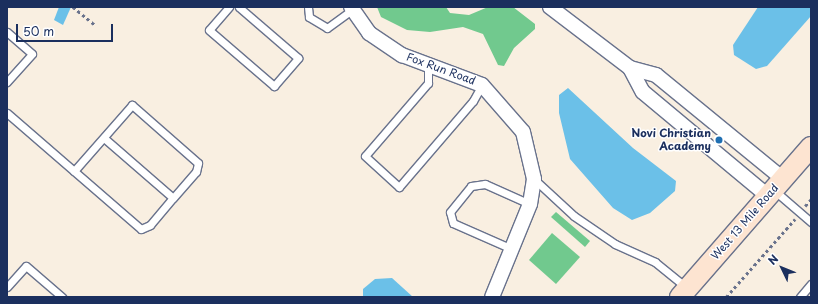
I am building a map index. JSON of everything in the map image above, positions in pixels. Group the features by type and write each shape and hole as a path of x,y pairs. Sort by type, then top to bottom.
{"street":[{"path":"550,7 630,68 656,76 719,128 775,188"},
{"name":"Fox Run Road","path":"352,8 369,33 402,55 482,85 523,132 534,179 530,204 492,297"},
{"path":"630,68 643,92 705,144 775,188"},
{"path":"705,144 719,128"},
{"name":"West 13 Mile Road","path":"684,293 811,147"}],"lane":[{"path":"229,7 209,30 274,86 298,58 240,7"},
{"path":"308,7 309,17 327,28 352,8"},
{"path":"7,32 32,54 7,82"},
{"path":"428,64 428,82 365,156 399,187 473,102 482,85"},
{"path":"7,113 74,171 141,229 150,225 196,172 198,163 190,154 132,106 74,171"},
{"path":"104,138 173,198"},
{"path":"534,179 574,216 615,244 655,262 684,293"},
{"path":"512,249 453,223 450,212 471,186 485,184 530,204"},
{"path":"775,188 811,222"},
{"path":"7,287 26,266 62,297"},
{"path":"800,297 811,284"}],"path":[{"path":"73,7 95,25"},
{"path":"726,297 811,199"}],"green space":[{"path":"377,7 446,7 450,13 469,15 488,7 513,7 535,24 535,29 514,48 504,66 498,65 483,34 463,27 430,32 407,30 381,17"},
{"path":"556,212 590,241 585,247 551,217"},
{"path":"552,233 580,257 556,284 529,260"}],"water":[{"path":"59,7 71,7 63,25 54,20"},
{"path":"758,7 811,7 811,16 767,66 756,69 734,55 733,45"},
{"path":"568,88 633,148 676,181 675,191 650,213 632,220 613,208 570,159 559,113 559,95"},
{"path":"392,278 413,297 363,297 363,289 375,279"}],"place":[{"name":"Novi Christian Academy","path":"719,140"}]}
